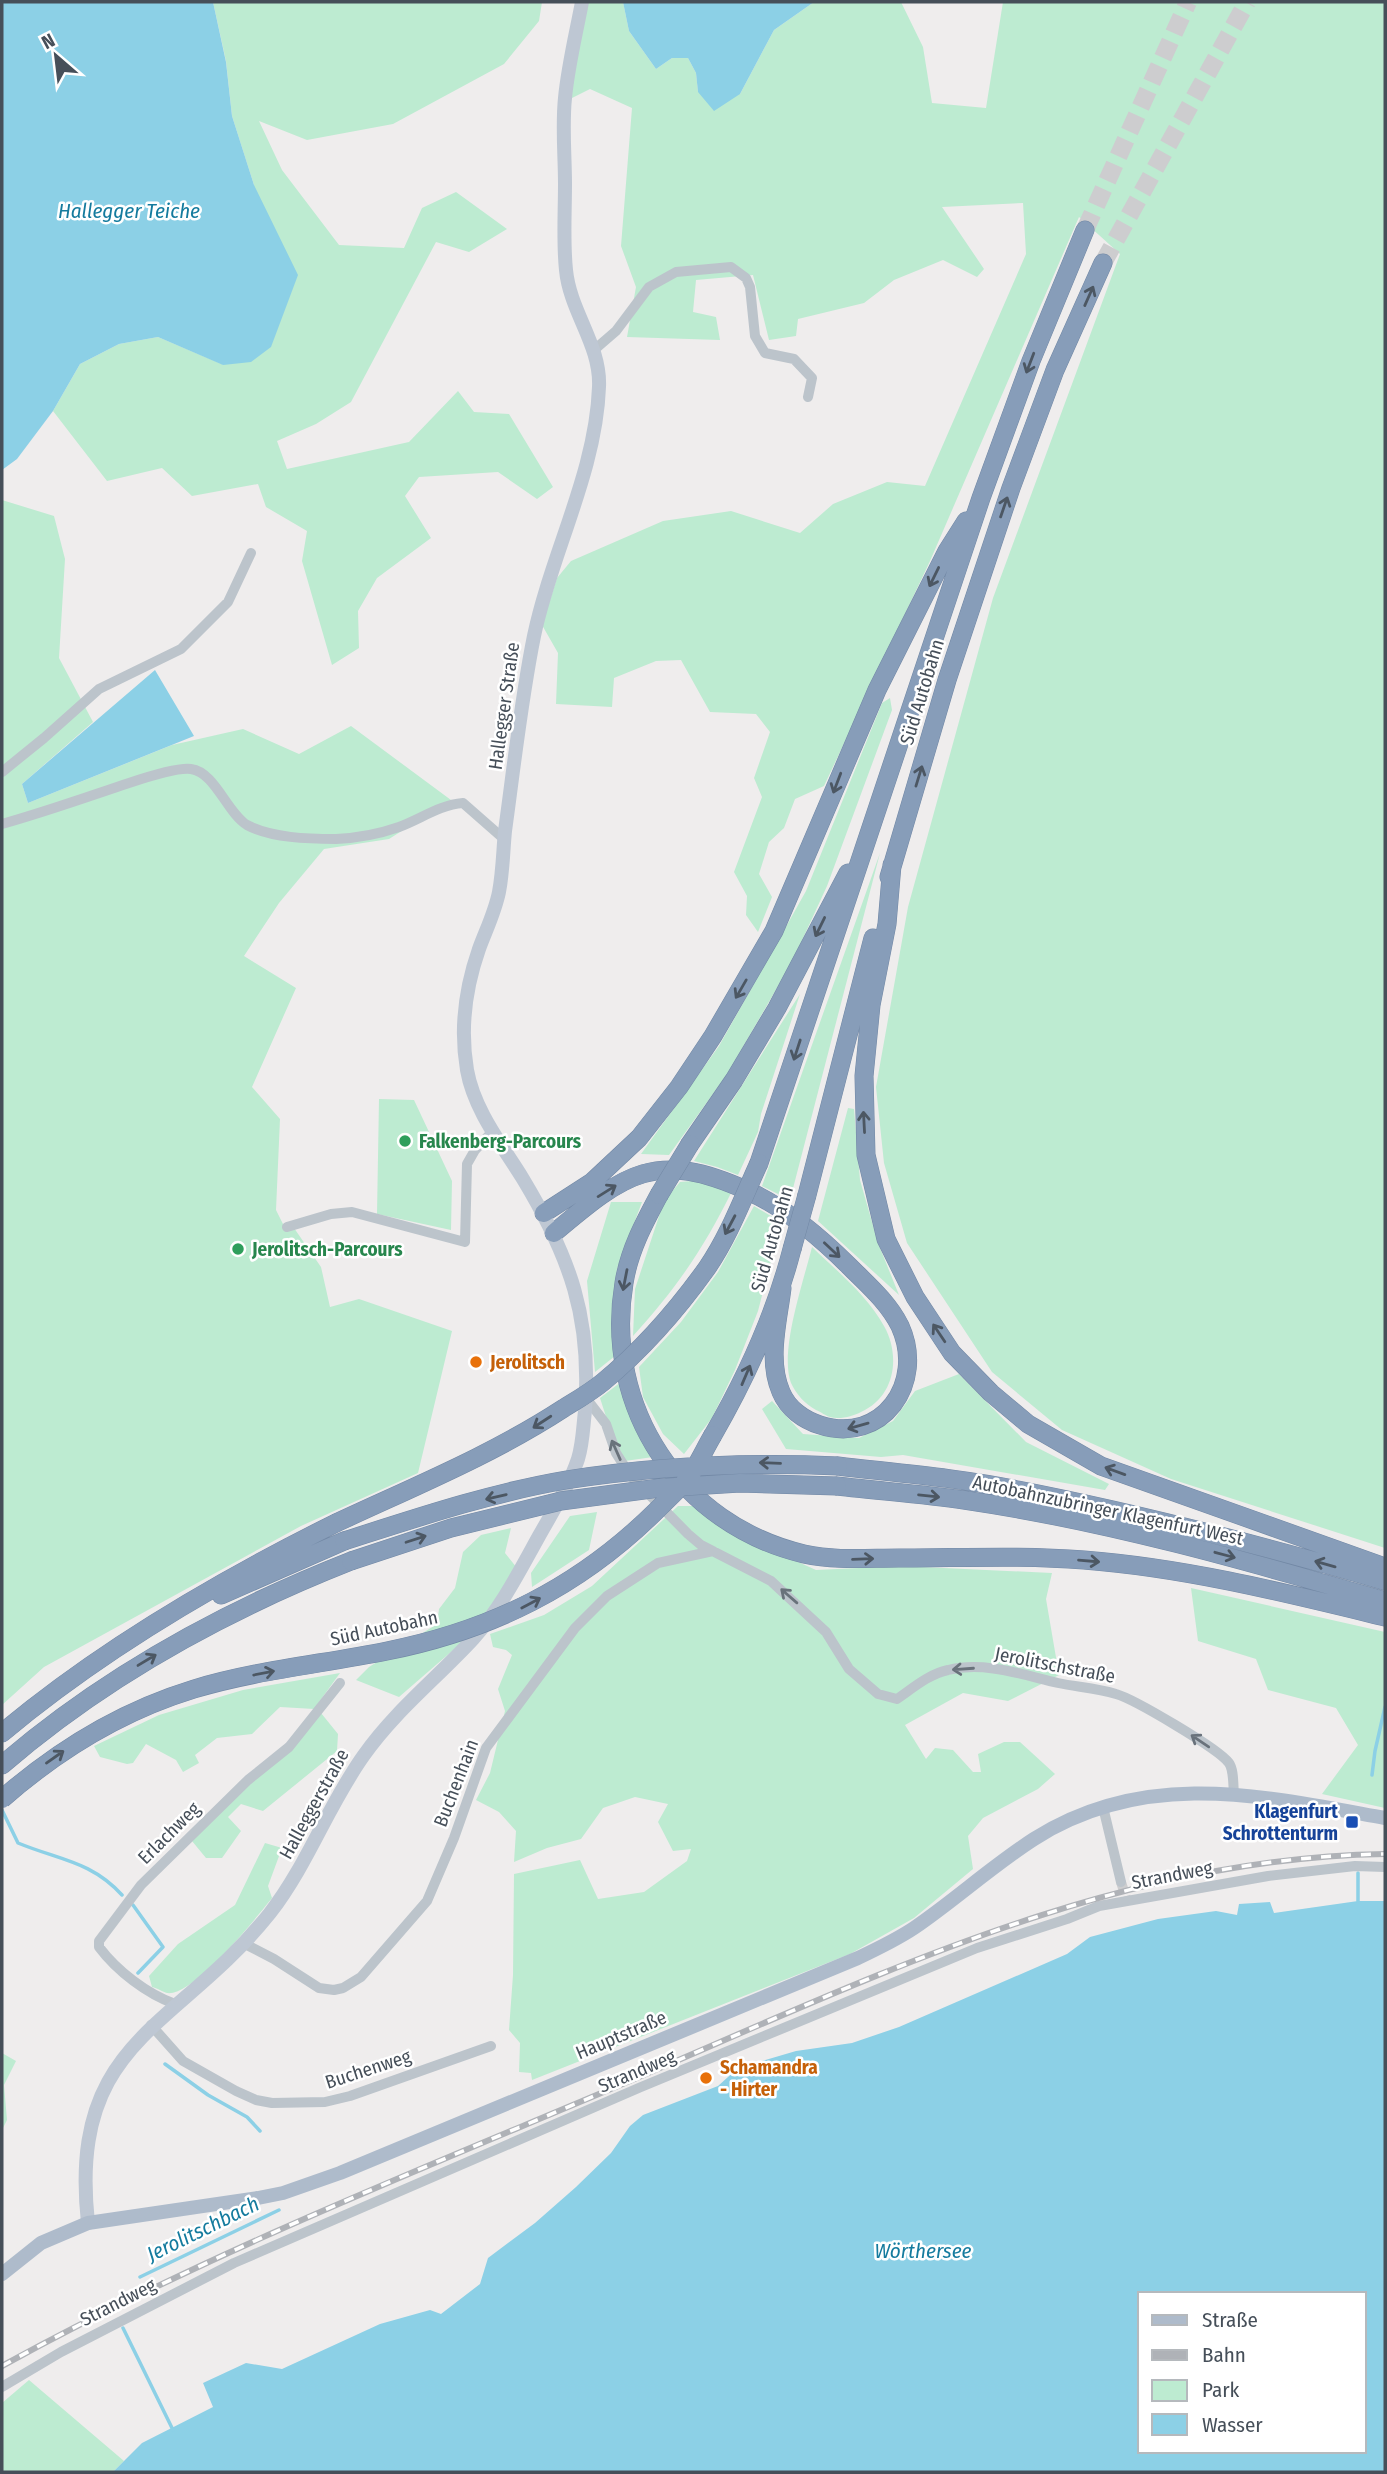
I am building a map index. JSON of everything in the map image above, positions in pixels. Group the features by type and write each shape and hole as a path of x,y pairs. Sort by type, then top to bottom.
{"highway":[{"name":"Süd Autobahn","path":"2,1733 124,1644 191,1603 288,1547 530,1430 601,1384 636,1354 667,1320 708,1266 759,1163 981,498 1031,361 1085,230"},
{"name":"Süd Autobahn","path":"2,1799 56,1756 89,1735 159,1701 236,1678 428,1642 496,1620 529,1605 597,1562 634,1532 687,1480 741,1386 782,1288 892,865 947,680 1010,488 1055,370 1103,263"},
{"path":"544,1213 593,1182 639,1138 679,1087 713,1036 774,932 877,690 947,551 981,498"},
{"path":"864,846 833,898 770,1020 659,1195 632,1252 624,1282 620,1335 632,1400 652,1443 678,1480 708,1508 751,1535 805,1554 842,1559 1084,1560 1188,1573 1385,1617"},
{"path":"892,865 887,924 871,1005 864,1076 866,1155 886,1239 915,1297 952,1353 991,1393 1028,1424 1101,1466 1385,1567"},
{"path":"554,1233 595,1198 617,1184 658,1170 675,1168 712,1176 766,1200 834,1251 878,1294 901,1329 908,1367 905,1382 891,1407 874,1421 856,1429 835,1430 807,1421 781,1393 775,1372 774,1353 782,1288"},
{"name":"Autobahnzubringer Klagenfurt West","path":"191,1603 229,1593 344,1541 447,1508 565,1480 680,1467 760,1463 838,1466 1015,1489 1125,1512 1385,1581"},
{"name":"Autobahnzubringer Klagenfurt West","path":"2,1765 90,1697 165,1649 265,1596 351,1560 451,1528 561,1501 659,1488 740,1483 837,1486 964,1500 1182,1544 1385,1601"}],"main road":[{"name":"Hallegger Straße","path":"582,2 564,102 566,268 572,298 594,350 600,387 589,452 535,634 504,839 502,874 494,914 479,949 469,985 463,1019 463,1040 469,1080 493,1131 544,1213 569,1268 582,1316 587,1362 586,1398"},
{"name":"Halleggerstraße","path":"88,2223 86,2153 94,2113 117,2065 151,2025 243,1943 285,1893 303,1865 346,1782 374,1741 403,1707 473,1639 502,1604 552,1514 576,1464 582,1444 586,1398"},
{"name":"Hauptstraße","path":"2,2274 41,2243 88,2223 189,2210 283,2193 425,2139 858,1958 913,1929 1047,1831 1102,1807 1130,1799 1170,1793 1234,1794 1385,1818"}],"street":[{"path":"594,350 616,331 649,287 676,272 731,267 746,278 750,287 755,336 765,353 793,359 812,378 807,397"},
{"path":"2,772 99,689 181,649 228,602 251,553"},
{"path":"2,824 155,775 192,769 204,775 215,786 235,815 246,824 285,836 335,839 373,835 400,827 450,804 463,803 504,839"},
{"path":"287,1227 331,1214 352,1212 465,1242 467,1164 475,1150 493,1131"},
{"name":"Jerolitschstraße","path":"586,1398 606,1424 617,1453 631,1475 688,1534 713,1551 771,1581 826,1632 849,1669 878,1694 897,1699 923,1681 948,1670 978,1668 1014,1671 1057,1683 1118,1694 1177,1726 1222,1755 1231,1765 1234,1794"},
{"name":"Buchenhain","path":"243,1943 319,1988 343,1988 361,1977 427,1901 454,1838 486,1748 575,1628 607,1597 657,1563 713,1551"},
{"name":"Erlachweg","path":"175,2004 160,1999 128,1976 103,1952 99,1941 141,1885 247,1780 289,1747 340,1683"},
{"path":"1102,1807 1121,1882"},
{"name":"Strandweg","path":"2,2387 73,2346 234,2263 641,2087 977,1948 1099,1906 1236,1881 1355,1866 1385,1867"},
{"name":"Buchenweg","path":"151,2025 183,2062 236,2091 256,2100 272,2103 325,2102 350,2096 491,2046"}],"green space":[{"path":"213,2 542,2 539,21 504,64 393,124 307,140 259,121 282,170 339,245 404,248 422,208 456,192 507,229 469,252 436,242 351,402 316,424 277,441 287,469 409,442 458,391 474,412 509,414 553,487 537,499 498,472 419,477 405,496 431,538 377,578 358,611 359,648 332,665 302,561 307,531 266,507 258,484 192,496 162,468 107,481 53,411 80,364 119,344 158,337 224,365 254,185 232,116 226,61"},
{"path":"582,2 623,2 629,31 656,69 672,58 688,58 696,73 698,92 740,94 774,30 814,2 901,2 923,47 932,103 986,108 1003,2 1385,2 1385,1548 1171,1479 1062,1430 992,1372 907,1243 884,1163 876,1087 908,907 993,598 1120,254 1079,217 930,561 824,786 795,799 784,828 769,842 759,874 772,897 758,932 746,915 747,896 734,872 762,797 754,778 770,732 756,714 710,712 681,660 656,661 614,678 612,707 556,704 558,653 542,625 557,578 571,561 663,521 731,511 800,533 833,504 887,482 925,486 1026,254 1023,203 942,207 984,269 977,277 943,260 894,280 864,303 798,319 796,336 769,340 753,275 696,280 693,312 716,317 720,340 627,337 636,287 621,246 632,108 590,89 564,102"},
{"path":"2,500 54,516 65,559 59,658 93,722 22,784 28,803 172,745 243,729 299,754 351,726 451,800 389,839 324,849 279,903 244,956 296,988 252,1087 280,1119 276,1210 283,1224 294,1228 321,1267 330,1307 359,1299 452,1331 418,1473 301,1526 44,1667 2,1705"},
{"path":"890,698 892,710 827,886 793,960 728,1073 669,1155 641,1154 719,1046 806,891 882,703"},
{"path":"880,853 790,1200 762,1186"},
{"path":"800,994 761,1114 758,1132 738,1175 694,1161"},
{"name":"Falkenberg-Parcours","path":"379,1099 414,1100 452,1181 451,1230 377,1214"},
{"path":"848,1108 854,1109 860,1180 878,1243 899,1295 818,1221"},
{"path":"704,1180 732,1191 688,1267 663,1302 633,1336 635,1289 664,1201 680,1182"},
{"path":"611,1202 642,1202 617,1269 614,1306 615,1356 595,1372 587,1281"},
{"path":"754,1206 781,1222 758,1311 735,1370 712,1418 684,1454 663,1434 643,1397 639,1367 681,1322 718,1272"},
{"path":"812,1247 869,1304 884,1326 892,1350 892,1375 888,1386 872,1405 846,1417 830,1417 808,1405 793,1387 788,1369 790,1335"},
{"path":"959,1374 1026,1442 1109,1484 1105,1490 903,1455 881,1457 786,1449 762,1409 772,1401 803,1434 859,1438 893,1421 915,1391"},
{"path":"621,1382 653,1457 625,1461 610,1429 600,1398"},
{"path":"678,1506 696,1506 720,1527 816,1570 901,1566 1052,1573 1046,1599 1059,1675 1008,1701 963,1693 905,1725 926,1759 935,1748 953,1750 973,1772 981,1772 978,1754 1004,1742 1020,1742 1055,1774 1038,1789 983,1818 968,1836 973,1869 914,1918 850,1954 532,2080 531,2073 519,2072 520,2043 509,2030 513,1975 514,1874 580,1860 598,1899 644,1892 687,1861 691,1849 673,1851 658,1822 668,1804 635,1797 603,1808 581,1839 547,1848 514,1862 516,1831 499,1812 476,1800 490,1773 505,1711 498,1689 512,1655 506,1650 493,1647 490,1634 544,1615 592,1586"},
{"path":"597,1512 589,1550 532,1587 531,1573 570,1516"},
{"path":"511,1528 505,1553 517,1568 459,1645 399,1697 356,1680 369,1667 437,1624 439,1609 455,1588 463,1552 481,1535"},
{"path":"1191,1588 1385,1632 1385,1808 1322,1794 1358,1745 1336,1708 1268,1690 1256,1659 1198,1641"},
{"path":"340,1673 314,1709 280,1707 252,1734 217,1738 195,1755 199,1763 183,1772 176,1760 146,1744 133,1763 127,1764 100,1757 94,1746 159,1715 243,1690"},
{"path":"321,1713 338,1734 337,1751 263,1811 241,1804 228,1817 241,1831 222,1858 206,1858 192,1841"},
{"path":"265,1843 282,1848 268,1886 272,1898 223,1954 192,1983 178,1991 167,1993 152,1987 149,1976 178,1944 235,1905"},
{"path":"2,2053 16,2061 4,2085 7,2120 2,2130"},
{"path":"29,2380 124,2461 113,2472 2,2472 2,2403"}],"water":[{"name":"Hallegger Teiche","path":"2,2 213,2 226,62 232,116 254,185 298,275 271,347 251,362 223,365 158,337 119,344 80,364 53,411 17,459 2,470"},
{"path":"623,2 814,2 774,30 740,94 714,111 698,92 696,73 688,58 672,58 656,69 629,31"},
{"path":"155,670 194,736 28,803 22,784"},
{"name":"Wörthersee","path":"1358,1901 1385,1901 1385,2472 113,2472 142,2443 213,2407 203,2383 246,2363 282,2369 380,2324 430,2310 441,2314 480,2284 488,2258 535,2223 576,2187 611,2153 630,2126 643,2115 718,2086 738,2068 796,2051 852,2043 899,2027 1067,1954 1090,1937 1158,1919 1216,1911 1237,1915 1239,1904 1270,1902 1274,1913"}],"waterway":[{"path":"1372,1775 1385,1707"},
{"name":"Jerolitschbach","path":"2,1810 18,1843 86,1868 122,1895"},
{"path":"1358,1873 1358,1901"},
{"name":"Jerolitschbach","path":"133,1905 163,1947 138,1973"},
{"name":"Jerolitschbach","path":"165,2064 208,2095 247,2117 260,2131"},
{"name":"Jerolitschbach","path":"140,2277 279,2210"},
{"name":"Jerolitschbach","path":"123,2328 173,2430"}],"tunnel":[{"path":"1085,230 1188,2"},
{"path":"1103,263 1247,2"},
{"path":"1121,1882 1127,1901"}],"railway":[{"path":"2,2366 150,2290 300,2221 889,1970 985,1934 1082,1903 1181,1878 1281,1861 1385,1854"}],"place":[{"name":"Falkenberg-Parcours","path":"405,1141"},
{"name":"Jerolitsch-Parcours","path":"238,1249"},
{"name":"Jerolitsch","path":"476,1362"},
{"name":"Klagenfurt Schrottenturm","path":"1352,1822"},
{"name":"Schamandra - Hirter","path":"706,2078"}]}
